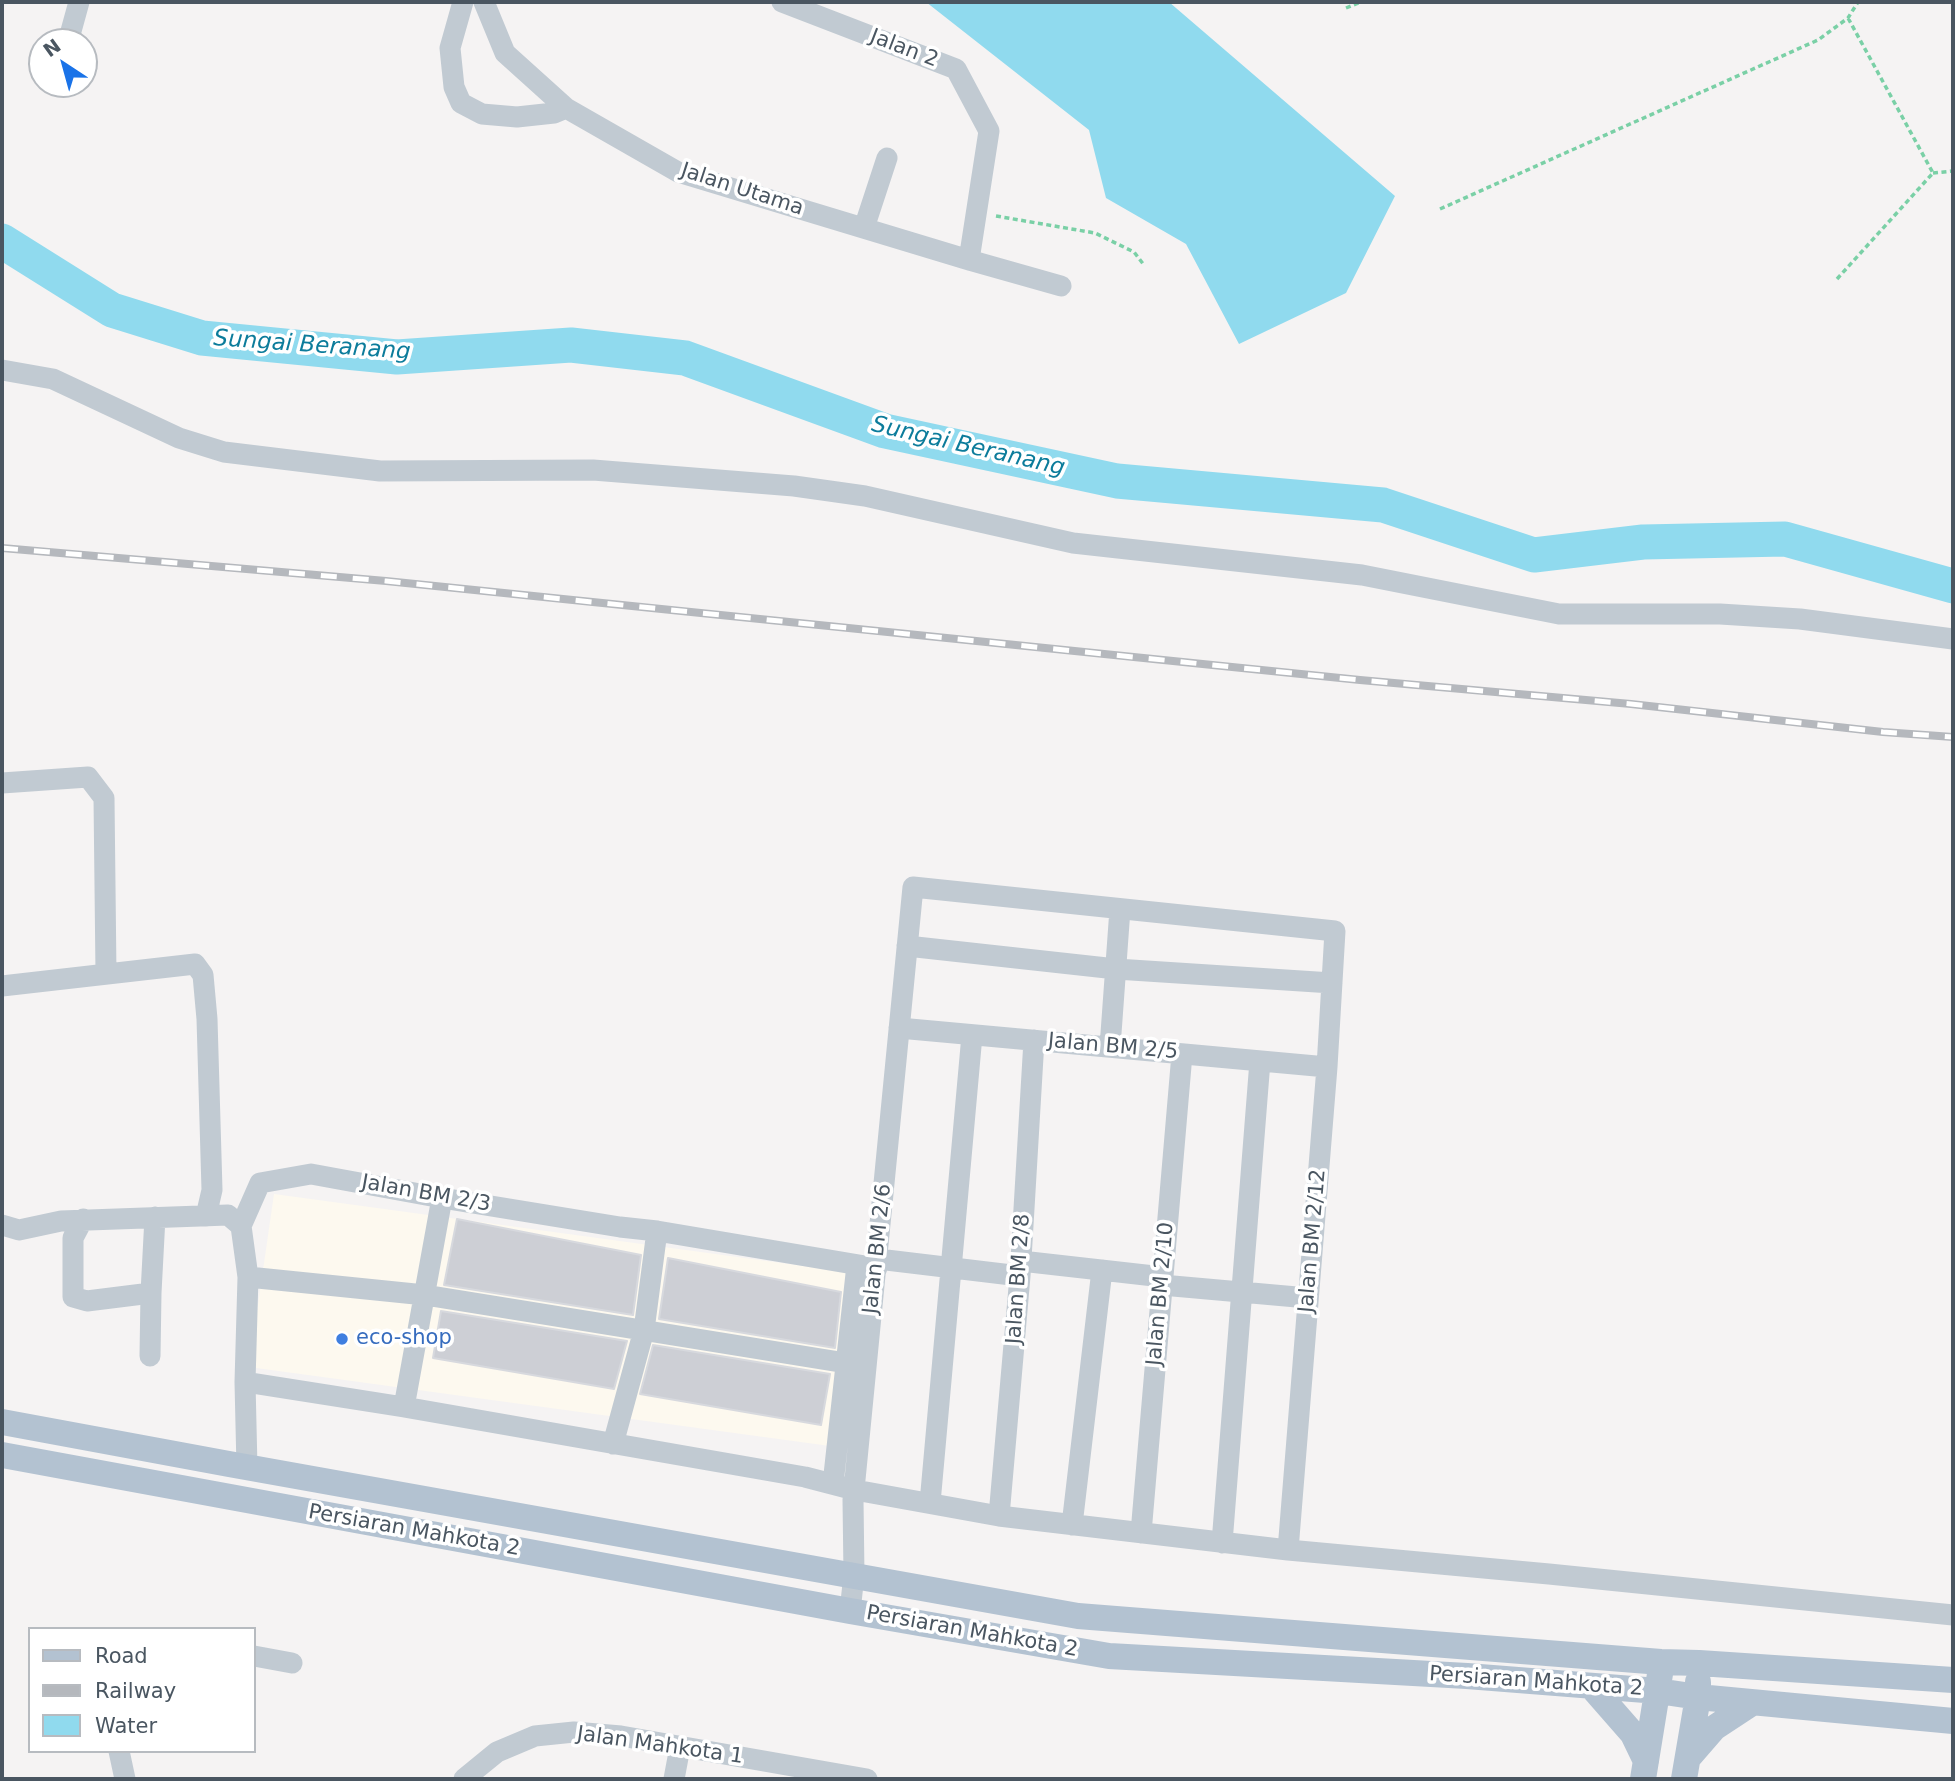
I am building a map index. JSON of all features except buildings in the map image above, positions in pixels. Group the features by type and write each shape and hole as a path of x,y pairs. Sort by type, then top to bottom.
{"main road":[{"name":"Persiaran Mahkota 2","path":"2,1422 1078,1616 1661,1662 1953,1680"},
{"name":"Persiaran Mahkota 2","path":"4,1456 1110,1656 1658,1690 1752,1703 1953,1721"},
{"path":"1645,1770 1661,1662"},
{"path":"1686,1769 1698,1697 1699,1663"},
{"path":"1591,1686 1633,1734 1645,1770"},
{"path":"1686,1769 1714,1728 1752,1703"}],"street":[{"path":"72,28 79,2"},
{"path":"463,2 450,48 454,87 461,103 482,114 517,117 554,113 566,108"},
{"name":"Jalan Utama","path":"484,2 505,53 566,108 678,172 1061,286"},
{"name":"Jalan 2","path":"782,2 956,69 989,131 969,260"},
{"path":"864,228 887,158"},
{"path":"2,370 54,379 179,438 224,452 380,471 593,470 794,486 864,496 1073,543 1362,575 1559,614 1720,614 1800,619 1953,639"},
{"path":"2,783 88,777 104,798 106,974"},
{"name":"Jalan BM 2/6","path":"850,1611 870,1264 913,887 1120,909"},
{"path":"1110,1047 1120,909"},
{"name":"Jalan BM 2/12","path":"1120,909 1335,931 1327,1067 1287,1550"},
{"path":"907,946 1116,969 1332,983"},
{"path":"2,986 195,964 203,975 207,1019 212,1191 206,1216"},
{"name":"Jalan BM 2/5","path":"899,1028 1327,1067"},
{"path":"930,1503 972,1035"},
{"name":"Jalan BM 2/8","path":"999,1516 1020,1268 1034,1040"},
{"name":"Jalan BM 2/10","path":"1141,1534 1182,1054"},
{"path":"1222,1543 1260,1061"},
{"name":"Jalan BM 2/3","path":"241,1226 260,1183 311,1174 620,1227 870,1264 1101,1270 1242,1292 1308,1298"},
{"path":"404,1407 442,1198"},
{"path":"2,1225 19,1230 83,1219 228,1215 241,1226 248,1277 247,1468"},
{"path":"150,1356 155,1217"},
{"path":"83,1219 73,1238 73,1297 87,1301 151,1293"},
{"path":"613,1444 644,1330 657,1231"},
{"path":"833,1484 846,1363 870,1264"},
{"path":"1072,1525 1101,1270"},
{"path":"248,1277 425,1295 846,1363"},
{"path":"246,1382 805,1477 855,1490 999,1516 1287,1550 1953,1615"},
{"path":"256,1656 292,1663"},
{"name":"Jalan Mahkota 1","path":"464,1779 497,1752 535,1736 574,1731 621,1736 867,1779"},
{"path":"674,1779 680,1747"},
{"path":"119,1753 125,1779"}],"path":[{"path":"1346,8 1361,2"},
{"path":"1440,209 1818,40 1848,18 1858,2"},
{"path":"1848,18 1933,173"},
{"path":"1837,279 1933,173 1953,171"},
{"path":"976,213 1095,233 1135,252 1144,265"}],"shaded area":[{"path":"274,1194 855,1273 830,1446 249,1367"}],"water":[{"path":"926,2 1169,2 1395,196 1346,293 1239,344 1186,244 1106,198 1089,130"}],"waterway":[{"name":"Sungai Beranang","path":"2,241 112,310 202,338 397,357 571,345 685,358 885,431 1117,481 1383,505 1534,555 1643,542 1785,539 1953,586"}],"railway":[{"path":"2,548 386,581 1953,737"}],"place":[{"name":"eco-shop","path":"342,1339"}]}
